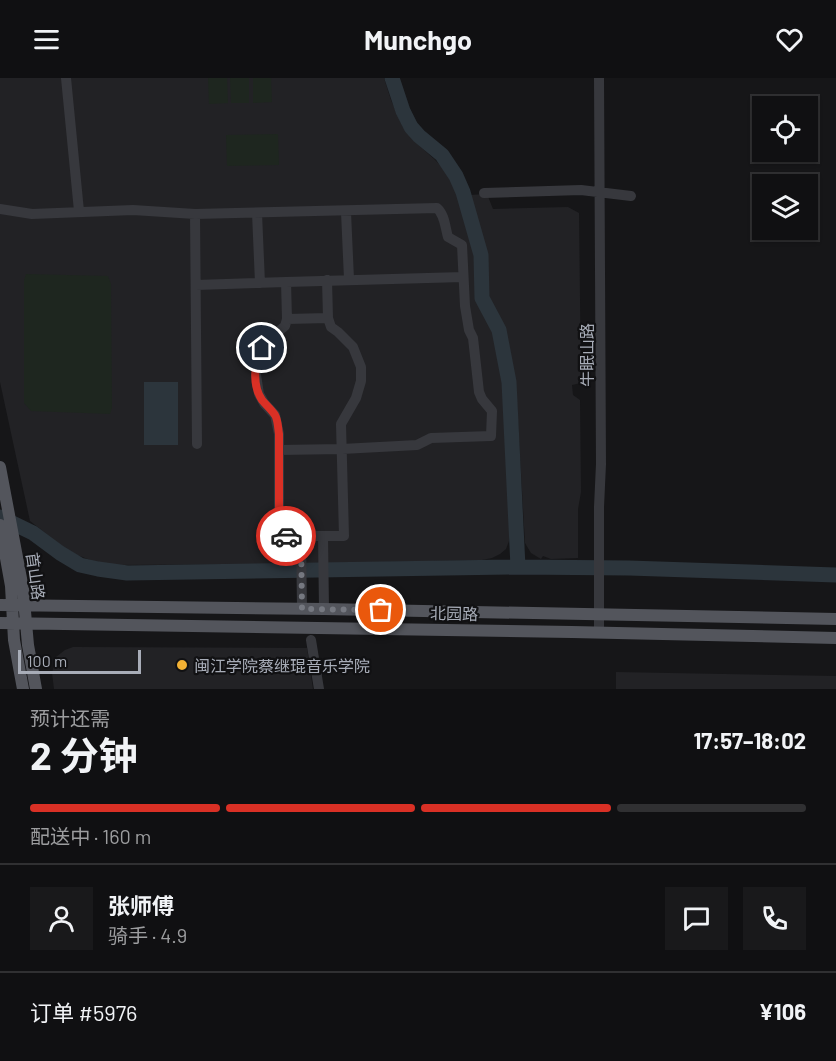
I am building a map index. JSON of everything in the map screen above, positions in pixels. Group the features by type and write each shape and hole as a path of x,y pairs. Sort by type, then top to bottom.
{"main road":[{"name":"首山路","path":"0,467 23,589 12,605"},
{"name":"首山路","path":"0,526 11,586 13,623 23,689"},
{"name":"北园路","path":"12,605 302,603 324,609 836,619"},
{"name":"首山路","path":"12,605 27,623 28,645 36,689"},
{"path":"557,613 557,632"},
{"path":"645,615 645,634"},
{"name":"北园路","path":"0,623 836,638"}],"street":[{"path":"66,78 79,211"},
{"name":"牛眠山路","path":"599,78 601,464 599,633"},
{"path":"484,193 580,190 631,196"},
{"path":"0,209 32,214 133,210 195,214 437,208 443,215 448,237 462,245 465,306 469,330 474,338 479,392 492,411 491,436 430,438 417,445 279,450"},
{"path":"346,212 348,279"},
{"path":"257,213 260,283"},
{"path":"195,214 196,444"},
{"path":"196,285 464,277"},
{"path":"286,282 287,319 285,326 273,336 259,354 256,375 259,394 275,415 279,434 279,536 301,536 323,541 344,536 341,424 358,395 361,381 361,367 353,347 331,327 328,318 327,280"},
{"path":"287,319 328,318"},
{"path":"301,536 302,603"},
{"path":"323,541 324,609"},
{"path":"311,640 319,689"}],"shaded area":[{"path":"0,78 384,78 403,127 412,139 449,174 464,212 474,210 469,195 487,194 493,209 568,207 579,213 581,383 572,385 573,395 580,400 581,492 578,509 578,558 551,559 543,556 541,559 531,553 525,543 516,386 503,324 489,302 486,291 487,259 474,213 465,216 477,261 477,301 494,329 504,378 509,541 506,549 500,554 482,560 112,565 77,555 30,521 0,382"},
{"path":"208,78 227,78 228,103 209,104"},
{"path":"230,78 249,78 249,103 231,103"},
{"path":"253,78 271,78 272,102 253,103"},
{"path":"278,134 279,165 227,166 226,135"},
{"path":"26,274 108,276 111,284 112,408 110,414 31,411 24,403 24,280"},
{"path":"144,382 178,382 178,445 144,445"},
{"name":"闽江学院蔡继琨音乐学院","path":"73,647 307,648 313,689 54,689 52,673 56,657"},
{"path":"616,672 836,676 836,689 616,689"}],"waterway":[{"path":"392,78 411,127 442,155 456,176 463,192 481,255 482,298 499,330 509,382 518,567"},
{"path":"0,517 33,533 80,565 127,573 518,567 836,575"}],"way so far":[{"path":"286,536 301,536 302,609 381,610"}],"place":[{"name":"闽江学院蔡继琨音乐学院","path":"182,665"}],"route":[{"path":"262,348 257,359 256,380 259,394 275,415 278,426 279,536 286,536"}]}
